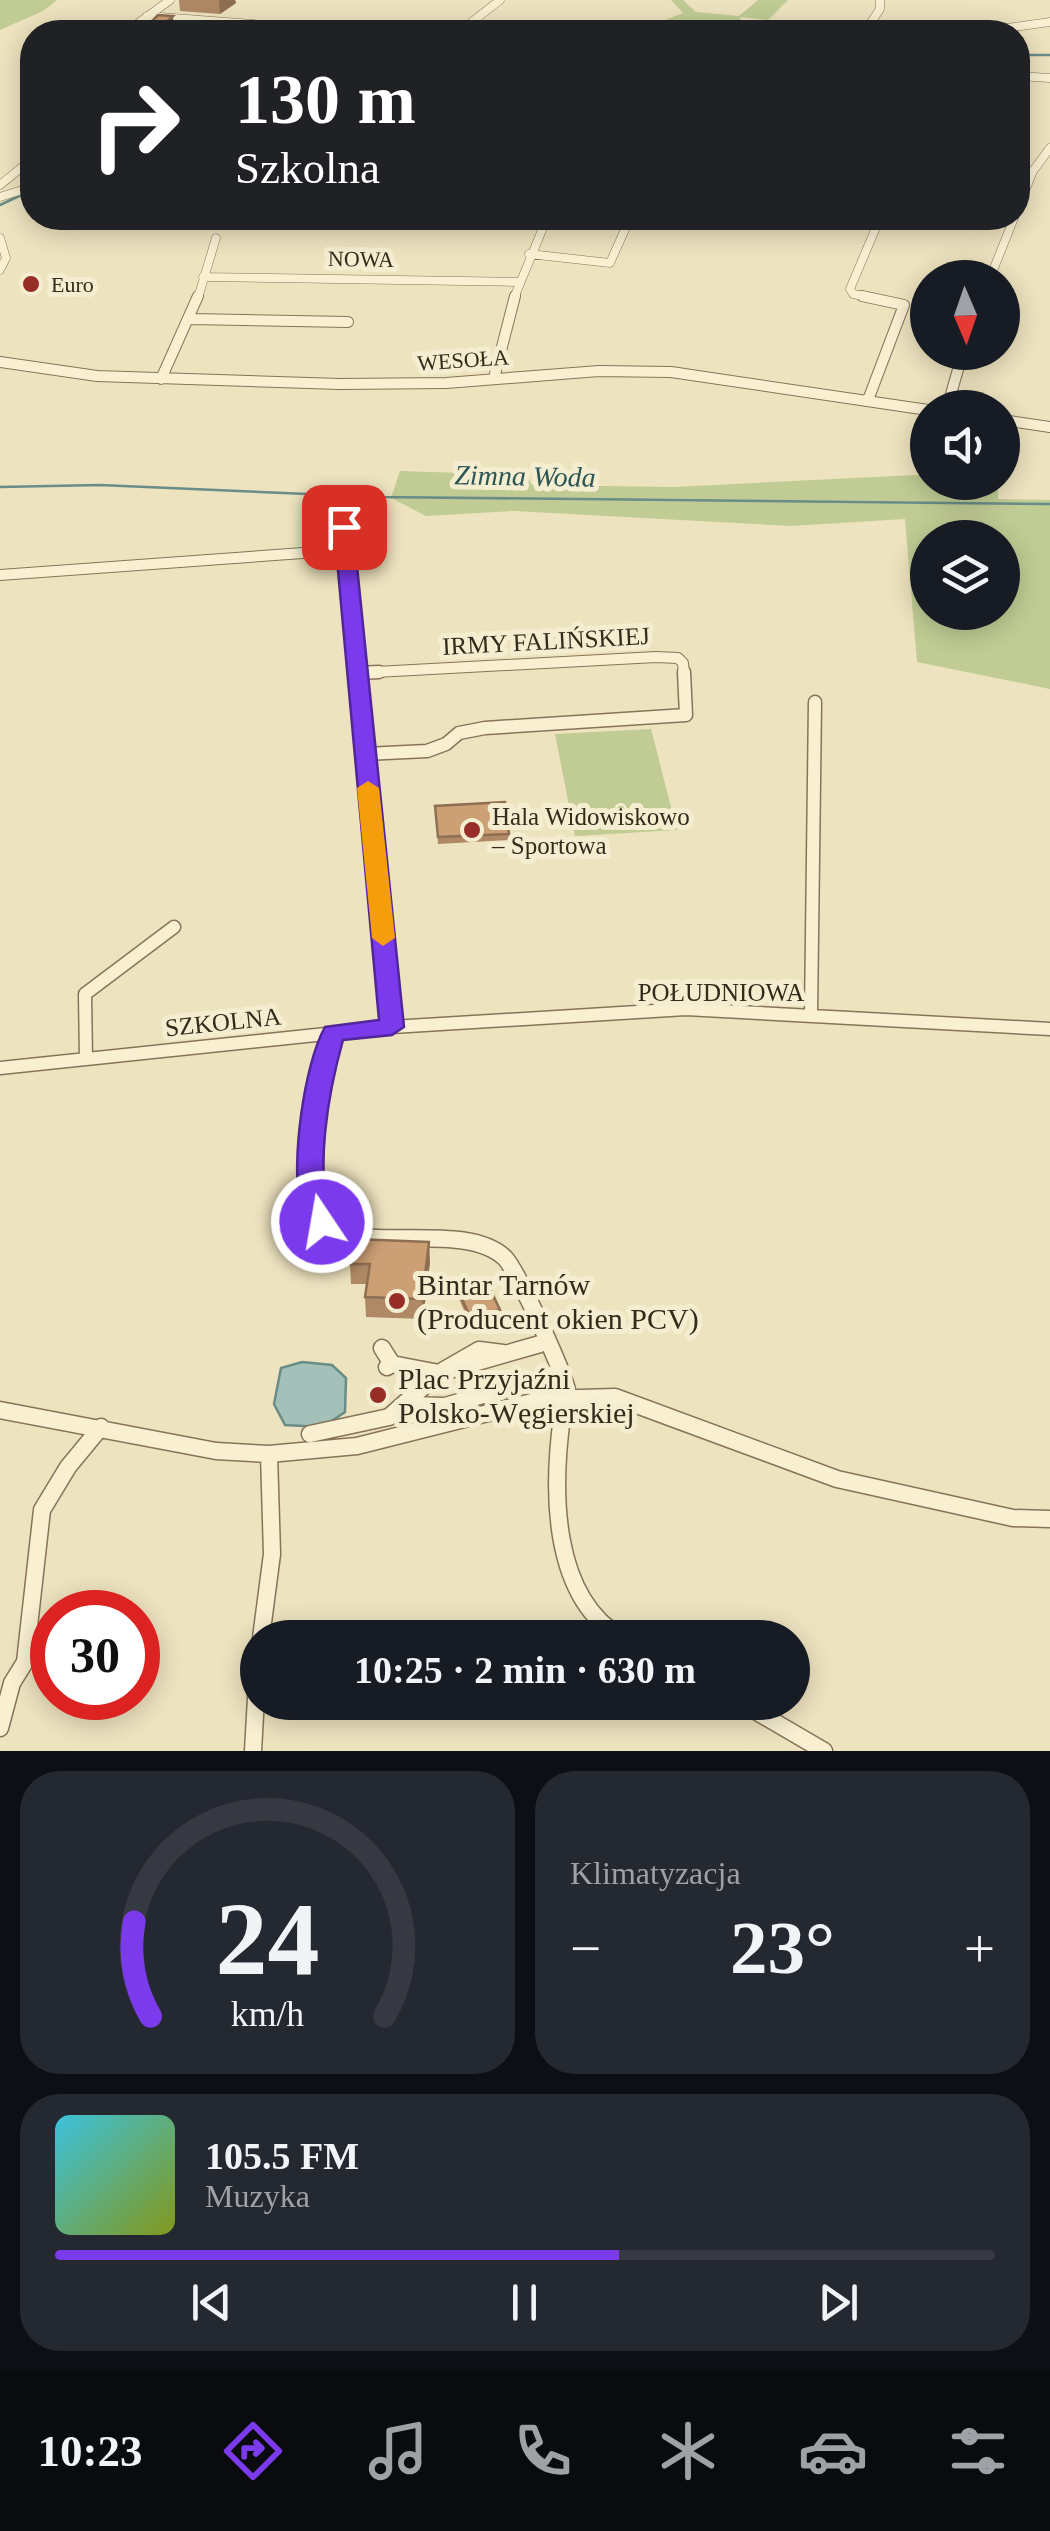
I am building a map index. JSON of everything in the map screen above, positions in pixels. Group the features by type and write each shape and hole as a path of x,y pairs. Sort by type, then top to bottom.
{"street":[{"path":"142,20 170,0"},
{"path":"474,20 500,0"},
{"path":"147,16 199,20"},
{"path":"1030,178 1050,148"},
{"path":"0,185 20,169"},
{"path":"494,378 518,282 541,230"},
{"path":"529,254 610,263 625,230"},
{"path":"868,400 904,305 853,294 850,289 875,230"},
{"path":"997,260 1009,230"},
{"path":"0,238 6,258 0,270"},
{"path":"161,379 191,319 216,238"},
{"name":"NOWA","path":"203,277 518,282"},
{"path":"191,319 348,322"},
{"name":"WESOŁA","path":"0,362 97,376 400,384 599,370 672,372 910,407"},
{"path":"1020,422 1050,426"},
{"path":"344,527 392,1027"},
{"path":"0,574 345,550"},
{"name":"IRMY FALIŃSKIEJ","path":"357,672 678,658 683,662 686,715 485,728 459,733 427,751 365,754"},
{"path":"811,1014 816,702"},
{"path":"86,1059 86,994 174,928"},
{"name":"POŁUDNIOWA","path":"392,1027 686,1009 1050,1029"},
{"name":"SZKOLNA","path":"0,1068 392,1027"},
{"path":"333,1033 322,1070 311,1158 316,1216 344,1233 471,1242 499,1252 510,1266 564,1374 568,1396 562,1414 558,1482 566,1564 583,1605 597,1620"},
{"path":"310,1434 389,1417 439,1373 540,1344"},
{"path":"382,1348 390,1366 430,1368 439,1373"},
{"path":"407,1405 446,1406 555,1374"},
{"path":"0,1410 216,1451 269,1454 357,1446 568,1396 615,1397 837,1479 1012,1518 1050,1519"},
{"path":"0,1728 6,1684 25,1662 42,1510 68,1467 101,1427"},
{"path":"263,1620 272,1554 269,1454"},
{"path":"253,1751 255,1720"},
{"path":"771,1720 824,1751"}],"green space":[{"path":"0,0 57,0 43,11 0,30"},
{"path":"671,0 683,0 696,12 739,16 758,0 788,0 768,20 666,20 683,13"},
{"path":"400,471 526,475 532,485 674,487 910,475 910,500 1050,500 1050,689 917,662 914,630 1020,630 1020,520 910,520 910,579 905,519 791,526 514,511 426,516 391,498"},
{"path":"651,729 677,830 575,836 555,734"}],"water":[{"path":"302,1362 332,1365 346,1378 345,1412 323,1427 285,1425 274,1404 281,1368"}],"building":[{"path":"158,15 173,16 169,20 153,20"},
{"name":"Hala Widowiskowo – Sportowa","path":"505,802 509,834 438,837 435,806"},
{"path":"354,1239 429,1242 422,1299 365,1297 370,1264 350,1264"},
{"path":"485,1278 500,1310 470,1317 456,1285"}],"waterway":[{"path":"1030,55 1050,55"},
{"path":"0,205 20,196"},
{"name":"Zimna Woda","path":"0,487 100,485 378,497 1050,504"}],"slow traffic":[{"path":"368,788 383,938"}],"place":[{"name":"Euro","path":"31,284"},
{"name":"Hala Widowiskowo – Sportowa","path":"472,830"},
{"name":"Bintar Tarnów (Producent okien PCV)","path":"397,1301"},
{"name":"Plac Przyjaźni Polsko-Węgierskiej","path":"378,1395"}],"route":[{"path":"322,1222 314,1209 311,1158 322,1070 333,1033 392,1027 344,527"}]}
